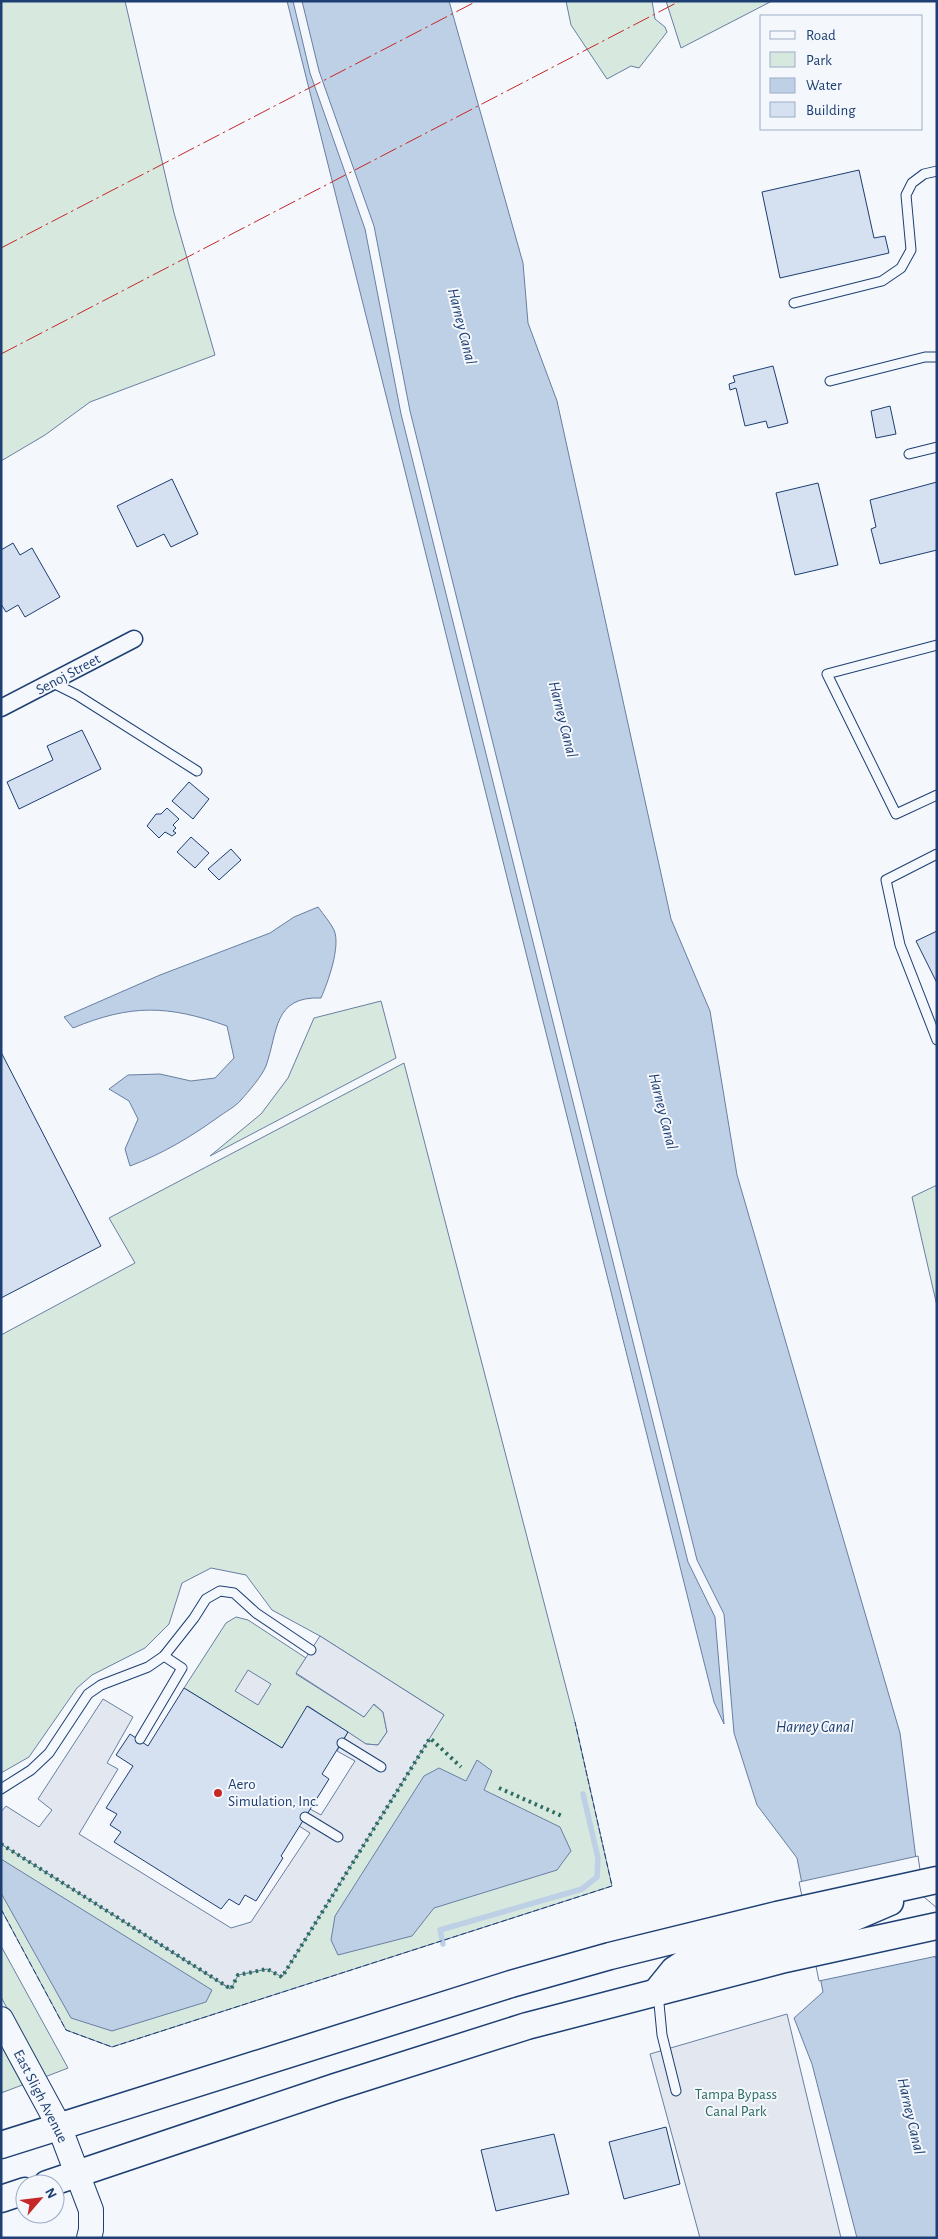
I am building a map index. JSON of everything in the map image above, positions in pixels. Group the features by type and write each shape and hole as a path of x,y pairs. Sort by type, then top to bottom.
{"main road":[{"path":"65,2178 335,2087 527,2026 658,1991 781,1937 937,1881"},
{"path":"1,2145 511,1984 610,1956 781,1937 937,1926"},
{"path":"1,2200 15,2195"}],"street":[{"name":"Senoj Street","path":"1,708 134,639"},
{"name":"East Sligh Avenue","path":"1,2019 59,2126 91,2210 89,2238"}],"lane":[{"path":"794,303 882,281 901,268 911,250 906,195 912,183 924,174 937,171"},
{"path":"830,380 925,357 937,357"},
{"path":"909,454 937,447"},
{"path":"937,645 827,674 896,814 937,795"},
{"path":"51,682 77,695 197,771"},
{"path":"937,854 886,880 900,945 937,1040"},
{"path":"1,1789 31,1770 48,1753 88,1694 101,1685 148,1667 164,1656 194,1618 206,1599 220,1591 234,1593 256,1614 311,1650"},
{"path":"140,1739 182,1668 164,1656"},
{"path":"342,1743 381,1767"},
{"path":"305,1817 338,1837"},
{"path":"658,1991 662,2035 676,2091"}],"green space":[{"path":"1,1 125,1 174,213 215,355 90,402 45,435 1,461"},
{"path":"566,1 652,1 655,19 665,27 667,32 639,68 631,66 607,79 571,25"},
{"path":"666,1 772,1 681,48"},
{"path":"381,1001 396,1058 210,1156 261,1114 288,1078 314,1018"},
{"path":"404,1063 575,1722 612,1886 112,2047 66,2030 1,1909 1,1844 230,1989 238,1975 267,1969 444,1715 320,1636 272,1610 246,1575 211,1568 182,1583 169,1624 145,1648 92,1675 77,1688 29,1757 1,1773 1,1335 135,1263 109,1218"},
{"path":"937,1185 937,1306 912,1197"},
{"path":"236,1617 248,1620 306,1658 296,1674 364,1717 373,1704 383,1712 387,1732 378,1745 366,1744 308,1706 282,1748 184,1688 226,1623"},
{"path":"1,1946 68,2068 45,2077 1,1997"},
{"path":"1,2041 25,2084 1,2093"}],"shaded area":[{"path":"320,1636 444,1715 282,1977 267,1969 238,1975 231,1989 1,1844 1,1812 6,1806 39,1827 52,1810 38,1799 103,1699 133,1717 107,1763 118,1769 79,1834 231,1928 251,1922 310,1833 299,1826 310,1809 321,1815 355,1761 337,1751 348,1732 366,1744 378,1745 387,1732 383,1712 374,1704 364,1717 296,1673"},
{"path":"248,1670 271,1684 258,1705 235,1691"},
{"name":"Tampa Bypass Canal Park","path":"787,2014 841,2238 700,2238 650,2054"}],"water":[{"path":"287,1 293,1 310,73 365,229 401,414 688,1562 715,1617 724,1724 714,1702"},
{"name":"Harney Canal","path":"302,1 449,1 523,263 528,323 557,401 671,919 710,1011 737,1175 900,1733 921,1898 934,1956 937,1960 937,2238 857,2238 812,2064 794,2018 823,1992 797,1858 757,1805 734,1733 724,1614 697,1560 410,411 374,226 319,71"},
{"path":"318,907 334,930 336,937 333,964 321,998 305,999 294,1003 286,1010 276,1029 264,1070 239,1103 186,1139 130,1166 125,1149 138,1119 129,1101 109,1089 128,1075 160,1074 191,1081 215,1078 234,1058 227,1026 186,1014 150,1010 113,1015 73,1028 64,1017 160,975 270,933 294,917"},
{"path":"477,1760 492,1771 484,1790 560,1827 571,1851 557,1870 434,1908 412,1936 338,1955 331,1940 335,1916 424,1776 439,1768 466,1781"},
{"path":"1,1859 212,1990 206,2002 112,2031 71,2018 1,1893"}],"pier":[{"path":"918,1856 924,1897 937,1908 937,1956 819,1981 799,1882"}],"building":[{"path":"859,170 874,238 885,236 889,253 780,278 762,192"},
{"path":"773,366 788,423 768,428 766,421 745,426 736,388 730,390 729,384 735,382 733,376"},
{"path":"890,406 896,434 876,438 871,411"},
{"path":"172,479 198,534 171,547 164,534 137,547 117,506"},
{"path":"937,482 937,550 880,564 871,529 876,527 870,500"},
{"path":"818,483 838,565 795,575 776,493"},
{"path":"13,543 20,555 32,548 60,597 25,617 18,605 6,612 1,604 1,550"},
{"path":"82,730 101,769 19,809 7,782 53,760 47,746"},
{"path":"189,782 209,799 193,819 172,801"},
{"path":"167,808 179,819 173,825 176,828 173,831 176,833 172,836 165,832 159,838 147,826 156,814 161,814"},
{"path":"191,837 209,853 195,868 177,852"},
{"path":"231,849 241,860 219,880 208,869"},
{"path":"937,931 937,983 916,941"},
{"path":"1,1052 101,1246 1,1298"},
{"name":"Aero Simulation, Inc.","path":"184,1688 282,1748 307,1706 348,1732 322,1774 329,1779 281,1856 283,1858 256,1901 245,1895 239,1905 229,1899 221,1909 114,1842 121,1832 110,1825 117,1814 106,1808 133,1766 116,1755 130,1734 148,1746"},
{"path":"666,2127 680,2184 624,2199 609,2142"},
{"path":"554,2134 569,2194 496,2211 481,2150"}],"waterway":[{"path":"443,1944 440,1930 582,1889 597,1877 598,1858 583,1794"}],"hedge":[{"path":"1,1844 231,1989 238,1975 267,1969 282,1977 430,1738 461,1767"},
{"path":"499,1788 562,1816"}],"fence":[{"path":"1,1909 66,2030 112,2047 612,1886 575,1722"}],"power":[{"path":"1,248 477,1"},
{"path":"1,354 680,1"}],"place":[{"name":"Aero Simulation, Inc.","path":"218,1793"}]}
